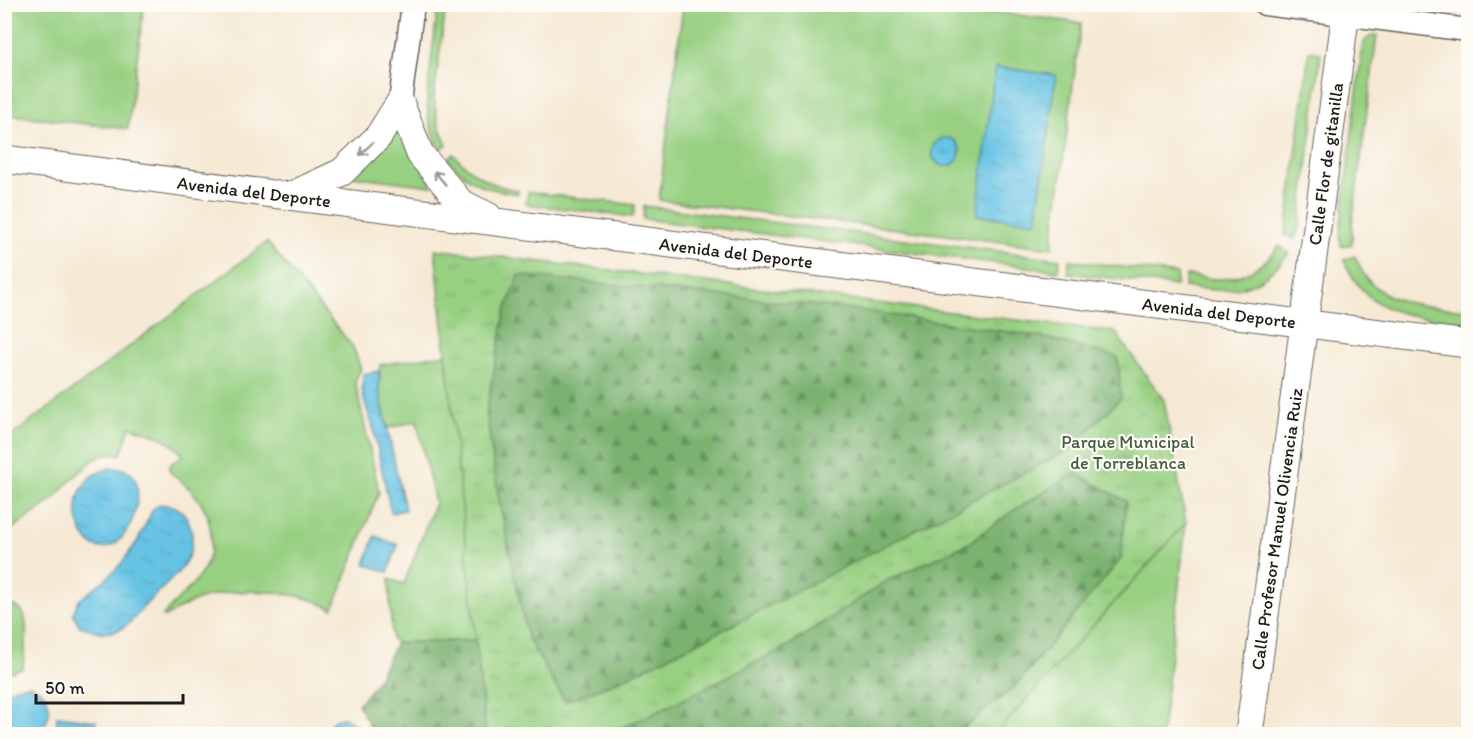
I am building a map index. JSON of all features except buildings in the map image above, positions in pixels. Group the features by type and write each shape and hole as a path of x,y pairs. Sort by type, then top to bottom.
{"street":[{"path":"288,196 342,172 378,137 400,102 413,4"},
{"path":"1265,4 1346,10 1468,30"},
{"name":"Calle Flor de gitanilla","path":"1304,323 1346,10"},
{"path":"400,102 420,154 461,203 504,223"},
{"name":"Avenida del Deporte","path":"4,159 1468,344"},
{"name":"Calle Profesor Manuel Olivencia Ruiz","path":"1249,735 1304,323"}],"green space":[{"path":"5,4 144,5 128,129 5,114"},
{"path":"928,4 1081,23 1052,248 659,200 683,5"},
{"path":"438,5 446,5 434,96 440,129 447,144 441,149 428,117 427,96"},
{"path":"1377,35 1352,224 1352,244 1341,246 1342,214 1363,44 1368,38"},
{"path":"1309,51 1321,53 1300,224 1295,239 1285,235"},
{"path":"399,122 432,186 351,176"},
{"path":"453,154 467,168 482,178 499,186 518,190 518,194 487,188 471,180 447,159"},
{"path":"528,192 635,205 633,217 526,204"},
{"path":"644,206 1060,259 1058,271 643,219"},
{"path":"267,242 353,347 361,369 355,381 379,492 333,609 299,596 252,591 206,597 165,617 163,615 206,565 211,543 209,520 200,501 169,469 171,464 183,455 178,449 166,440 130,427 121,454 106,454 95,459 53,500 5,534 5,441"},
{"path":"1279,246 1289,253 1278,266 1255,283 1243,287 1216,290 1185,287 1186,275 1224,279 1242,275 1259,266"},
{"name":"Parque Municipal de Torreblanca","path":"435,249 1115,332 1164,400 1186,523 995,734 956,734 1014,688 1121,559 1126,501 1076,473 1014,510 967,544 888,580 789,645 608,734 486,734","holes":["519,275 844,308 1037,336 1118,357 1121,398 1069,450 721,631 630,676 565,702 527,637 498,495 486,412 505,312"]},
{"path":"1355,256 1365,276 1386,294 1412,304 1468,310 1468,322 1412,315 1380,304 1366,294 1354,279 1344,260"},
{"path":"1069,260 1177,274 1176,286 1068,273"},
{"path":"519,274 844,308 1037,336 1118,357 1121,398 1069,450 721,631 630,676 565,702 527,637 498,495 486,412 505,312"},
{"path":"446,354 476,640 396,643 392,639 389,579 404,584 435,503 417,421 388,428 379,390 380,365"},
{"path":"1076,473 1126,501 1121,559 1014,688 956,734 608,734 789,645 888,580 967,544 1014,510"},
{"path":"1186,523 1162,734 995,734"},
{"path":"5,604 23,612 26,634 23,668 5,674"},
{"path":"476,640 486,734 372,734 358,704 375,684 396,643"}],"water":[{"path":"995,67 1056,75 1036,222 977,215"},
{"path":"946,138 956,142 960,152 956,162 946,166 936,162 932,152 936,142"},
{"path":"379,371 379,390 405,510 391,513 373,427 362,388 363,374"},
{"path":"110,468 126,470 135,478 137,503 127,530 119,541 108,547 97,547 89,542 80,527 77,513 78,499 84,485 91,477"},
{"path":"160,504 173,506 180,510 189,522 192,537 190,552 184,565 124,627 112,632 104,632 80,626 73,614 78,601 121,564 137,542 153,509"},
{"path":"375,536 398,545 388,572 365,564"},
{"path":"30,685 45,696 49,709 48,718 39,729 18,732 9,727 5,721 4,703 10,690 18,686"},
{"path":"57,716 96,721 94,734 56,734"},
{"path":"345,718 355,725 355,734 325,734 332,722"}]}
